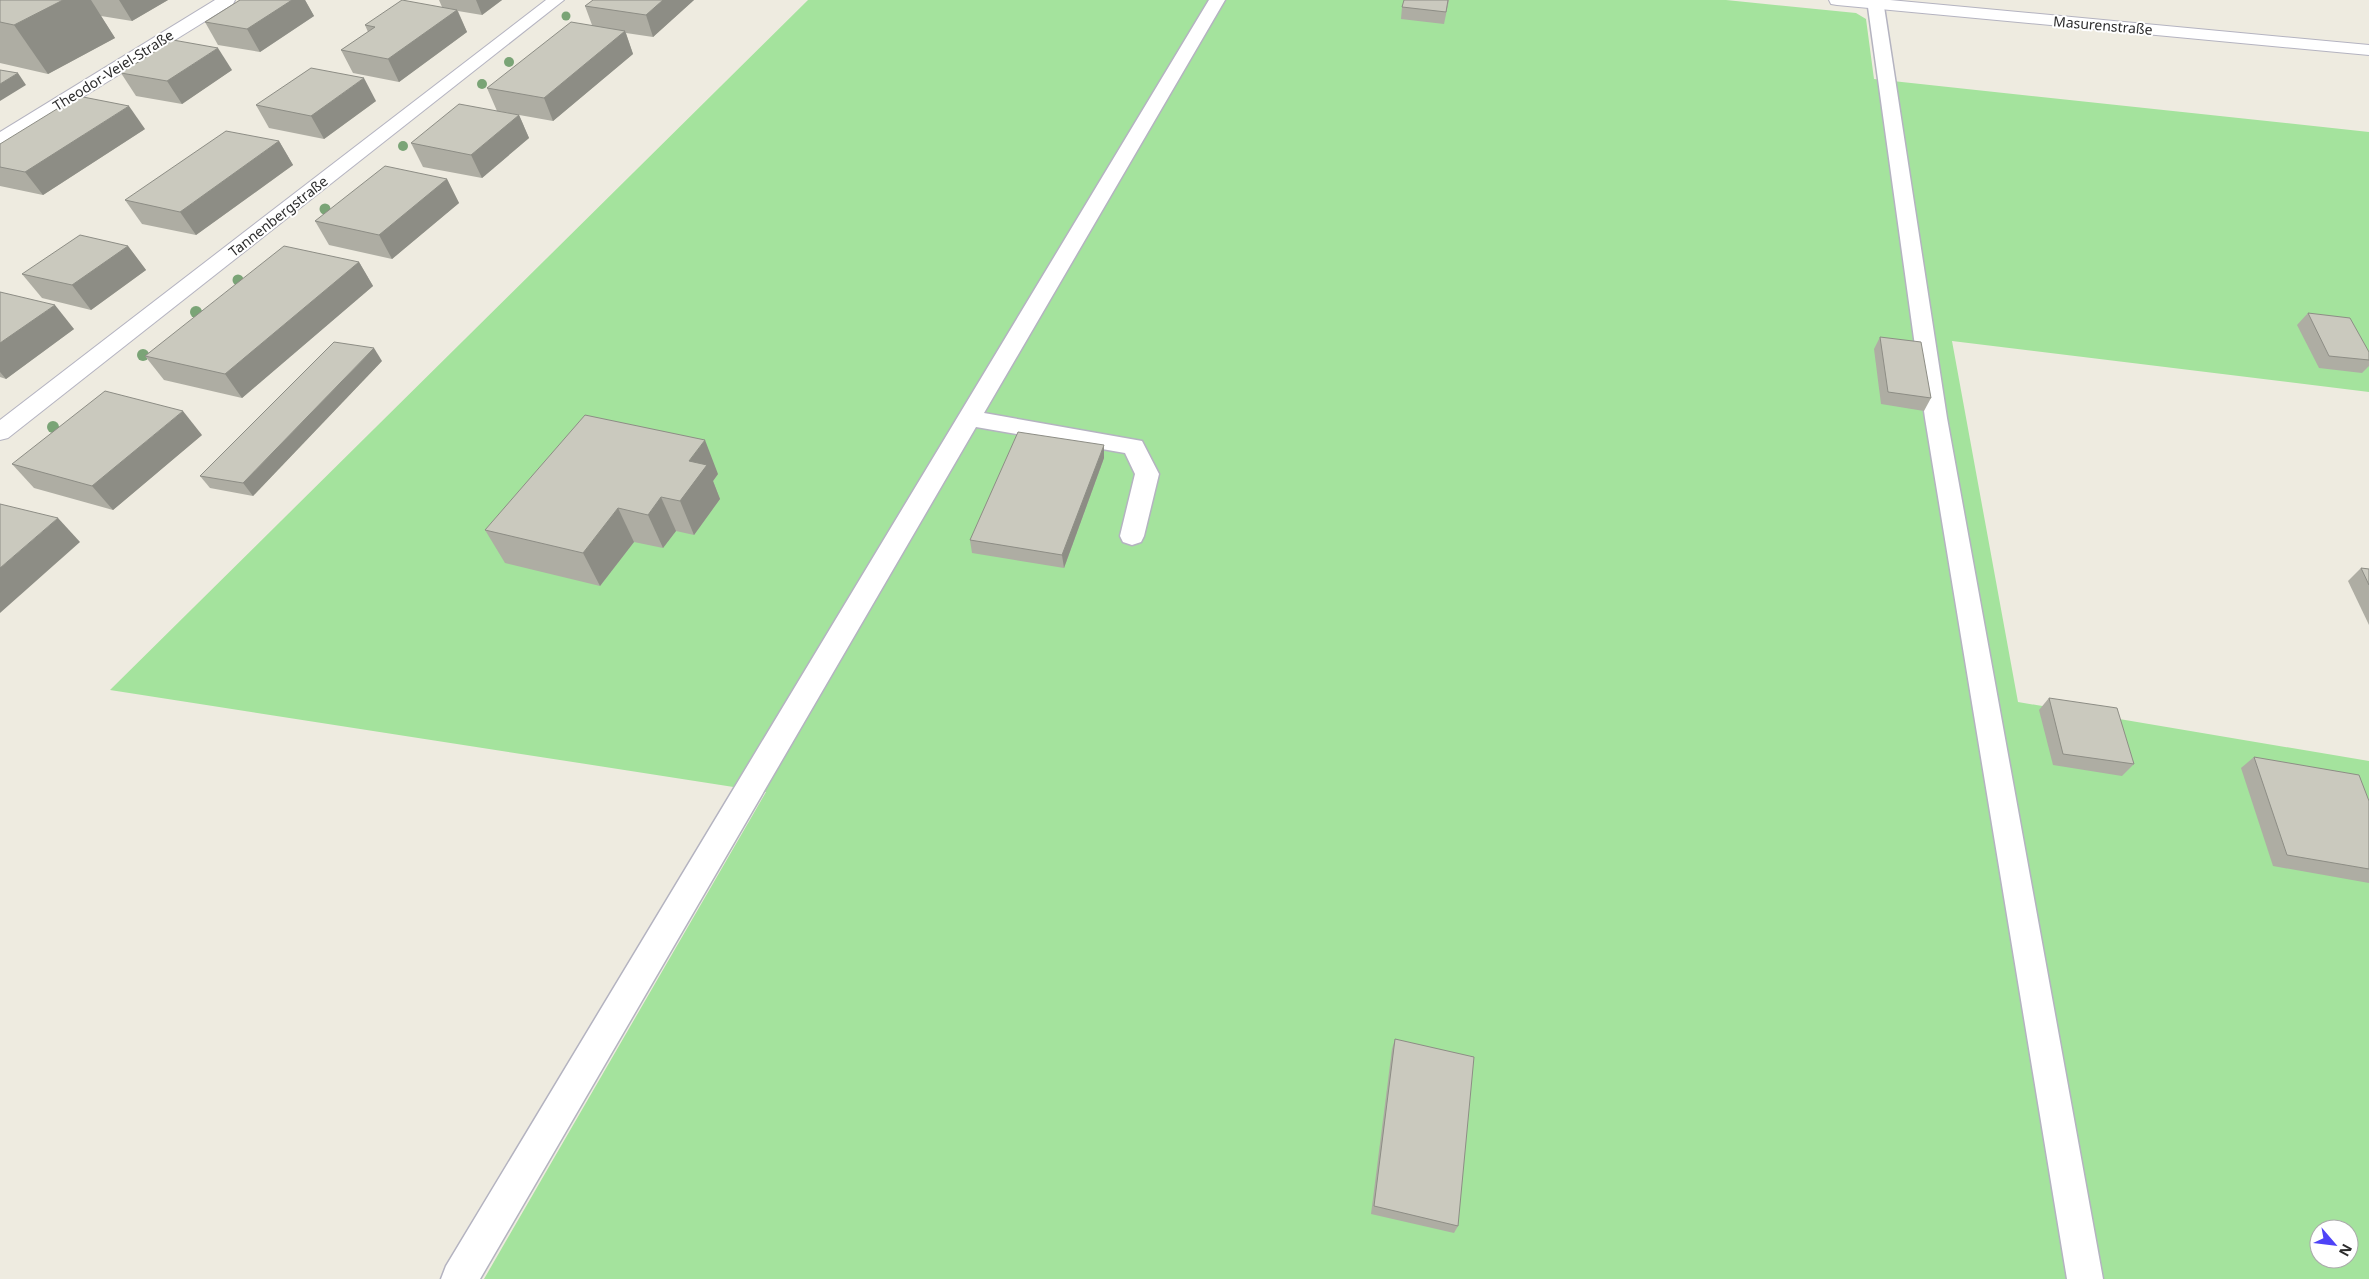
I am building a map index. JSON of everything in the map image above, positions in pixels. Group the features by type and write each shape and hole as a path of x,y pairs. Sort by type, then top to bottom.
{"street":[{"name":"Theodor-Veiel-Straße","path":"0,140 227,0"},
{"name":"Tannenbergstraße","path":"0,432 556,0"},
{"name":"Masurenstraße","path":"1837,0 1876,2 2369,50"}],"lane":[{"path":"458,1279 1217,0"},
{"path":"1876,2 1936,418 2085,1279"},
{"path":"969,418 1134,447 1147,474 1132,536"}],"green space":[{"path":"808,0 1726,0 1856,13 1866,19 1874,79 2369,132 2369,392 1952,341 2018,702 2369,761 2369,1279 484,1279 766,792 110,690"}],"building":[{"path":"0,0 63,0 14,25 0,22"},
{"path":"240,0 292,0 247,29 205,22"},
{"path":"402,0 457,10 388,59 341,50 375,27 365,25"},
{"path":"593,0 663,0 646,15 585,6"},
{"path":"1404,0 1448,0 1446,12 1402,7"},
{"path":"571,22 625,31 544,98 487,88"},
{"path":"173,40 218,48 167,81 121,73"},
{"path":"311,68 364,78 311,116 256,105"},
{"path":"0,70 18,73 0,84"},
{"path":"78,96 129,106 25,172 0,167 0,144"},
{"path":"459,104 519,115 471,155 411,143"},
{"path":"226,131 279,141 180,212 125,200"},
{"path":"385,166 447,179 379,235 315,221"},
{"path":"80,235 128,246 72,285 22,274"},
{"path":"284,246 359,262 225,374 145,356"},
{"path":"0,292 55,305 0,343"},
{"path":"2308,313 2350,318 2369,352 2369,360 2329,356"},
{"path":"1880,337 1921,342 1931,398 1888,392"},
{"path":"334,342 374,348 243,483 200,476"},
{"path":"105,391 183,411 92,486 12,464"},
{"path":"585,415 705,440 689,461 707,465 680,501 661,497 648,515 618,508 583,553 485,530"},
{"path":"1018,432 1104,445 1062,555 970,540"},
{"path":"0,504 58,518 0,568"},
{"path":"2361,568 2369,569 2369,585"},
{"path":"2049,698 2117,708 2134,764 2063,754"},
{"path":"2254,757 2359,775 2369,801 2369,869 2287,855"},
{"path":"1395,1039 1474,1057 1458,1226 1374,1206"}]}
